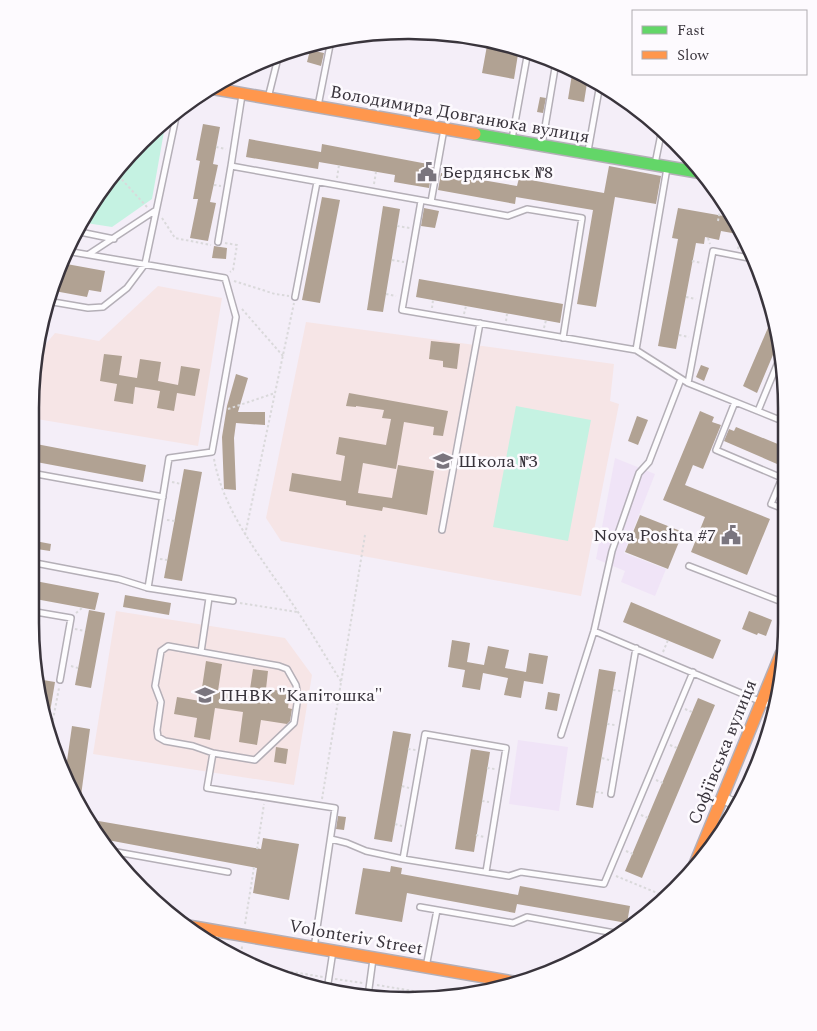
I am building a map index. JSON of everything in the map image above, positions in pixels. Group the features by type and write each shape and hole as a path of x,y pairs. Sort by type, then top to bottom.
{"street":[{"name":"Володимира Довганюка вулиця","path":"221,90 691,171"},
{"name":"Софіївська вулиця","path":"703,847 775,668"},
{"path":"722,798 732,802"},
{"name":"Volonteriv Street","path":"201,928 426,967 491,983"},
{"path":"213,936 214,931"}],"lane":[{"path":"318,107 330,47"},
{"path":"512,141 527,58"},
{"path":"268,98 277,63"},
{"path":"542,146 555,69"},
{"path":"588,154 599,92"},
{"path":"218,242 243,94"},
{"path":"54,302 88,308 103,307 127,288 144,264 175,122"},
{"path":"432,202 444,129"},
{"path":"655,165 660,138"},
{"path":"231,166 508,216 527,209 582,218 562,338"},
{"path":"636,350 667,167"},
{"path":"295,297 317,182"},
{"path":"421,200 402,310 636,350 688,384 778,419"},
{"path":"89,254 156,210"},
{"path":"83,233 114,239"},
{"path":"688,384 713,251 746,258"},
{"path":"74,252 225,278 236,317 212,452 169,458 148,588"},
{"path":"442,530 480,323"},
{"path":"758,411 776,368"},
{"path":"561,735 594,631 612,551 638,473 649,462 681,379"},
{"path":"735,402 716,450 778,476"},
{"path":"39,474 163,498"},
{"path":"778,487 771,504 778,507"},
{"path":"39,564 119,579 148,588 233,601"},
{"path":"689,566 778,600"},
{"path":"201,652 209,598"},
{"path":"39,613 71,618 60,680"},
{"path":"594,631 769,705"},
{"path":"168,646 279,666 287,669 293,676 298,697 294,723 255,760 213,754 192,746 165,741 158,736 157,730 162,702 155,686 161,650 168,646"},
{"path":"611,794 636,648"},
{"path":"331,839 366,851 403,859 509,876 520,872 604,884 693,672"},
{"path":"403,859 425,734 506,748 486,872"},
{"path":"213,754 207,788 335,808 314,948"},
{"path":"120,854 228,872"},
{"path":"420,907 513,923 526,917 610,932"},
{"path":"426,967 437,910"},
{"path":"328,983 333,951"},
{"path":"369,990 373,958"}],"path":[{"path":"216,147 233,150"},
{"path":"336,185 339,165"},
{"path":"372,192 376,172"},
{"path":"120,177 146,206 156,210 175,238 210,245 218,242 236,245 232,270 225,278 274,294 295,297 245,535"},
{"path":"718,222 720,210"},
{"path":"397,226 416,229"},
{"path":"737,256 739,244"},
{"path":"392,260 410,263"},
{"path":"692,261 710,265"},
{"path":"386,294 404,297"},
{"path":"686,297 704,300"},
{"path":"241,308 283,356"},
{"path":"679,335 696,338"},
{"path":"219,412 275,393"},
{"path":"212,452 217,477 245,535 298,612 342,683"},
{"path":"166,481 182,484"},
{"path":"321,806 365,535"},
{"path":"233,601 298,612"},
{"path":"660,658 668,640"},
{"path":"52,722 60,680"},
{"path":"257,849 266,797"},
{"path":"242,952 254,867"},
{"path":"609,873 659,894"},
{"path":"284,971 417,992"}],"shaded area":[{"path":"158,286 222,298 198,446 39,419 40,384 44,346 55,333 99,341"},
{"name":"Школа №3","path":"306,322 614,364 610,401 619,404 581,596 281,541 266,518"},
{"path":"615,458 655,474 624,553 666,569 655,596 621,582 625,571 596,559"},
{"name":"ПНВК \"Капітошка\"","path":"116,611 285,638 312,675 294,785 93,754"},
{"path":"518,740 568,747 559,811 509,804"}],"green space":[{"path":"164,132 152,199 112,227 88,223 115,183 147,147"},
{"path":"516,406 591,420 568,541 493,527"}],"building":[{"path":"487,47 518,55 514,79 482,73"},
{"path":"314,51 324,53 321,66 307,62 309,52"},
{"path":"572,77 587,85 584,102 568,99"},
{"path":"540,97 546,98 543,113 537,112"},
{"path":"203,124 220,127 213,164 218,165 210,202 216,203 208,241 190,238 198,199 193,199 200,161 196,160"},
{"path":"249,139 321,152 322,144 433,165 429,188 394,182 395,175 319,162 318,169 246,157"},
{"path":"609,166 661,176 656,204 615,197 596,307 577,304 593,210 516,197 515,204 438,190 441,173 517,186 519,178 604,193"},
{"path":"322,197 340,200 320,303 302,300"},
{"path":"383,206 400,209 383,312 367,310"},
{"path":"424,208 439,211 435,228 421,226"},
{"path":"678,208 724,216 734,233 721,231 719,240 705,237 704,244 696,243 676,349 658,346 678,239 672,238"},
{"path":"214,246 227,248 226,259 212,258"},
{"path":"68,264 105,271 101,292 89,290 87,297 58,292"},
{"path":"419,279 563,304 560,323 416,297"},
{"path":"769,326 774,353 757,393 743,386"},
{"path":"431,341 460,344 457,369 443,367 443,361 429,359"},
{"path":"104,354 122,356 119,375 137,378 140,359 161,362 158,381 178,385 181,366 200,369 195,396 177,393 174,411 157,408 160,391 135,387 133,404 114,401 117,384 100,381"},
{"path":"701,365 709,368 704,381 696,377"},
{"path":"236,374 248,378 238,412 265,412 265,425 236,423 234,438 236,490 224,489 222,437 227,406"},
{"path":"349,393 448,411 443,436 433,435 434,427 404,422 396,469 363,463 358,493 392,498 398,465 434,471 427,515 383,507 382,511 346,505 346,501 289,491 292,473 341,481 345,456 336,454 339,437 386,445 391,419 382,418 384,410 346,406"},
{"path":"700,411 714,417 712,422 721,425 703,469 693,465 685,485 770,519 747,575 691,552 705,517 663,500"},
{"path":"637,416 648,420 638,445 628,441"},
{"path":"736,427 778,444 778,464 724,441 729,429 734,431"},
{"path":"39,445 146,465 143,482 39,462"},
{"path":"184,469 202,472 182,581 164,578"},
{"path":"640,515 683,532 668,569 625,552"},
{"path":"39,542 51,544 50,551 39,549"},
{"path":"39,582 99,593 95,610 39,600"},
{"path":"125,595 171,603 169,615 123,607"},
{"path":"631,602 721,640 713,659 623,622"},
{"path":"89,610 105,613 91,688 75,685"},
{"path":"749,611 772,620 766,636 758,633 757,635 742,629"},
{"path":"452,640 470,643 467,662 484,665 488,646 509,650 505,668 526,672 529,653 548,656 543,684 524,681 521,698 504,695 508,678 483,673 480,690 462,687 465,670 448,667"},
{"path":"206,661 222,664 218,691 249,696 253,669 268,671 266,689 290,692 288,708 292,709 290,721 287,724 261,720 257,745 239,742 243,712 215,708 210,740 194,737 197,718 174,714 177,697 200,701"},
{"path":"599,669 616,672 593,808 576,805"},
{"path":"44,680 55,682 50,713"},
{"path":"548,692 560,694 557,711 545,709"},
{"path":"698,698 715,705 642,878 625,871"},
{"path":"72,726 90,729 81,794 67,763"},
{"path":"393,731 411,734 392,842 374,839"},
{"path":"276,747 288,749 286,764 274,762"},
{"path":"471,749 490,752 474,852 455,849"},
{"path":"338,816 346,817 344,830 336,829"},
{"path":"96,821 261,849 263,838 299,844 289,900 253,893 257,868 110,840"},
{"path":"391,866 402,868 401,874 518,895 520,886 630,906 627,921 625,923 517,904 515,913 407,893 402,922 355,914 363,868 390,872"}],"traffic: fast":[{"path":"475,134 691,171"}],"traffic: slow":[{"path":"221,90 475,134"},
{"path":"701,849 775,668"},
{"path":"200,928 503,980"}],"place":[{"name":"Бердянськ №8","path":"427,172"},
{"name":"Школа №3","path":"443,461"},
{"name":"Nova Poshta #7","path":"731,535"},
{"name":"ПНВК \"Капітошка\"","path":"205,695"}]}
